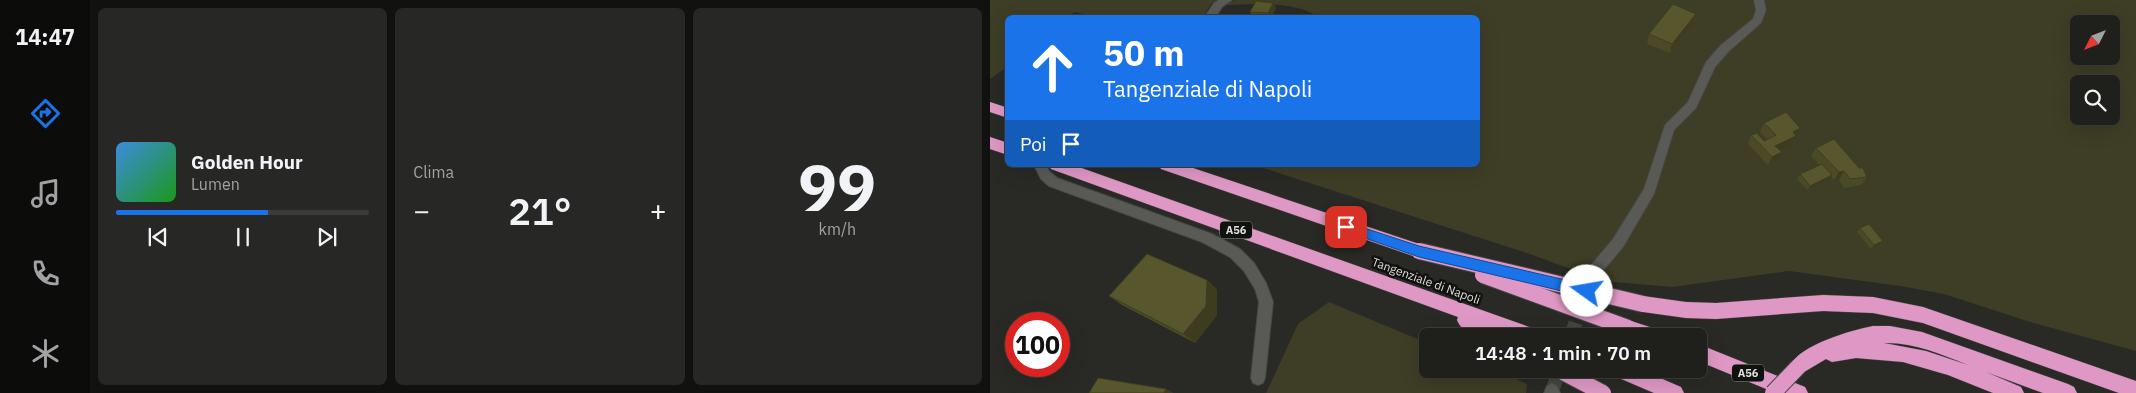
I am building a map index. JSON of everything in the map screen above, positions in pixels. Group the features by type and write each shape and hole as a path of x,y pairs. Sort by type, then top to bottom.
{"highway":[{"path":"990,107 1005,112"},
{"path":"990,143 1005,148"},
{"name":"Tangenziale di Napoli","path":"1062,167 1510,328"},
{"name":"Tangenziale di Napoli","path":"1172,167 1419,252 1628,328"},
{"path":"1419,252 1643,304 1686,310 1716,311 1822,303 1873,305 1923,315 2136,390"},
{"path":"1415,294 1481,328"},
{"path":"1773,393 1799,366 1824,349 1857,337 1876,334 1900,336 1929,342 2068,393"},
{"path":"1799,366 1824,354 1863,348 1881,349 1924,358 2015,393"},
{"name":"A56","path":"1707,357 1799,393"},
{"path":"1574,378 1603,393"},
{"path":"1639,378 1675,393"}],"street":[{"path":"1211,15 1218,5 1227,0"},
{"path":"1592,274 1618,243 1650,190 1670,128 1692,105 1710,65 1725,48 1756,21 1761,10 1759,0"},
{"path":"1041,167 1045,175 1053,182 1207,238 1235,253 1250,267 1266,302 1258,378"}],"shaded area":[{"path":"990,0 1217,0 1211,4 1204,15 1088,15 1075,12 1070,15 1005,15 1005,68 990,79"},
{"path":"1236,0 2136,0 2136,351 2027,321 1944,294 1789,271 1672,287 1603,281 1527,253 1260,167 1480,167 1480,15 1315,15 1299,8 1263,4 1226,5"},
{"path":"1329,302 1419,340 1419,378 1513,378 1527,384 1526,393 1266,393 1298,324"}],"building":[{"path":"1256,1 1273,3 1268,13 1250,12"},
{"path":"1673,4 1696,14 1672,44 1649,34"},
{"path":"1786,112 1800,128 1793,132 1796,136 1775,146 1782,152 1772,157 1751,135 1757,133 1764,141 1776,135 1764,123"},
{"path":"1834,139 1859,168 1863,168 1867,177 1850,179 1844,171 1839,172 1816,148"},
{"path":"1822,164 1832,175 1810,186 1800,174"},
{"path":"1869,224 1883,241 1874,245 1860,228"},
{"path":"1147,254 1207,280 1206,306 1183,334 1109,296"},
{"path":"1098,378 1166,389 1164,393 1089,393"}],"tunnel":[{"path":"1574,328 1592,274"},
{"path":"1552,391 1557,378"}],"route":[{"path":"1346,227 1419,252 1587,291"}]}
